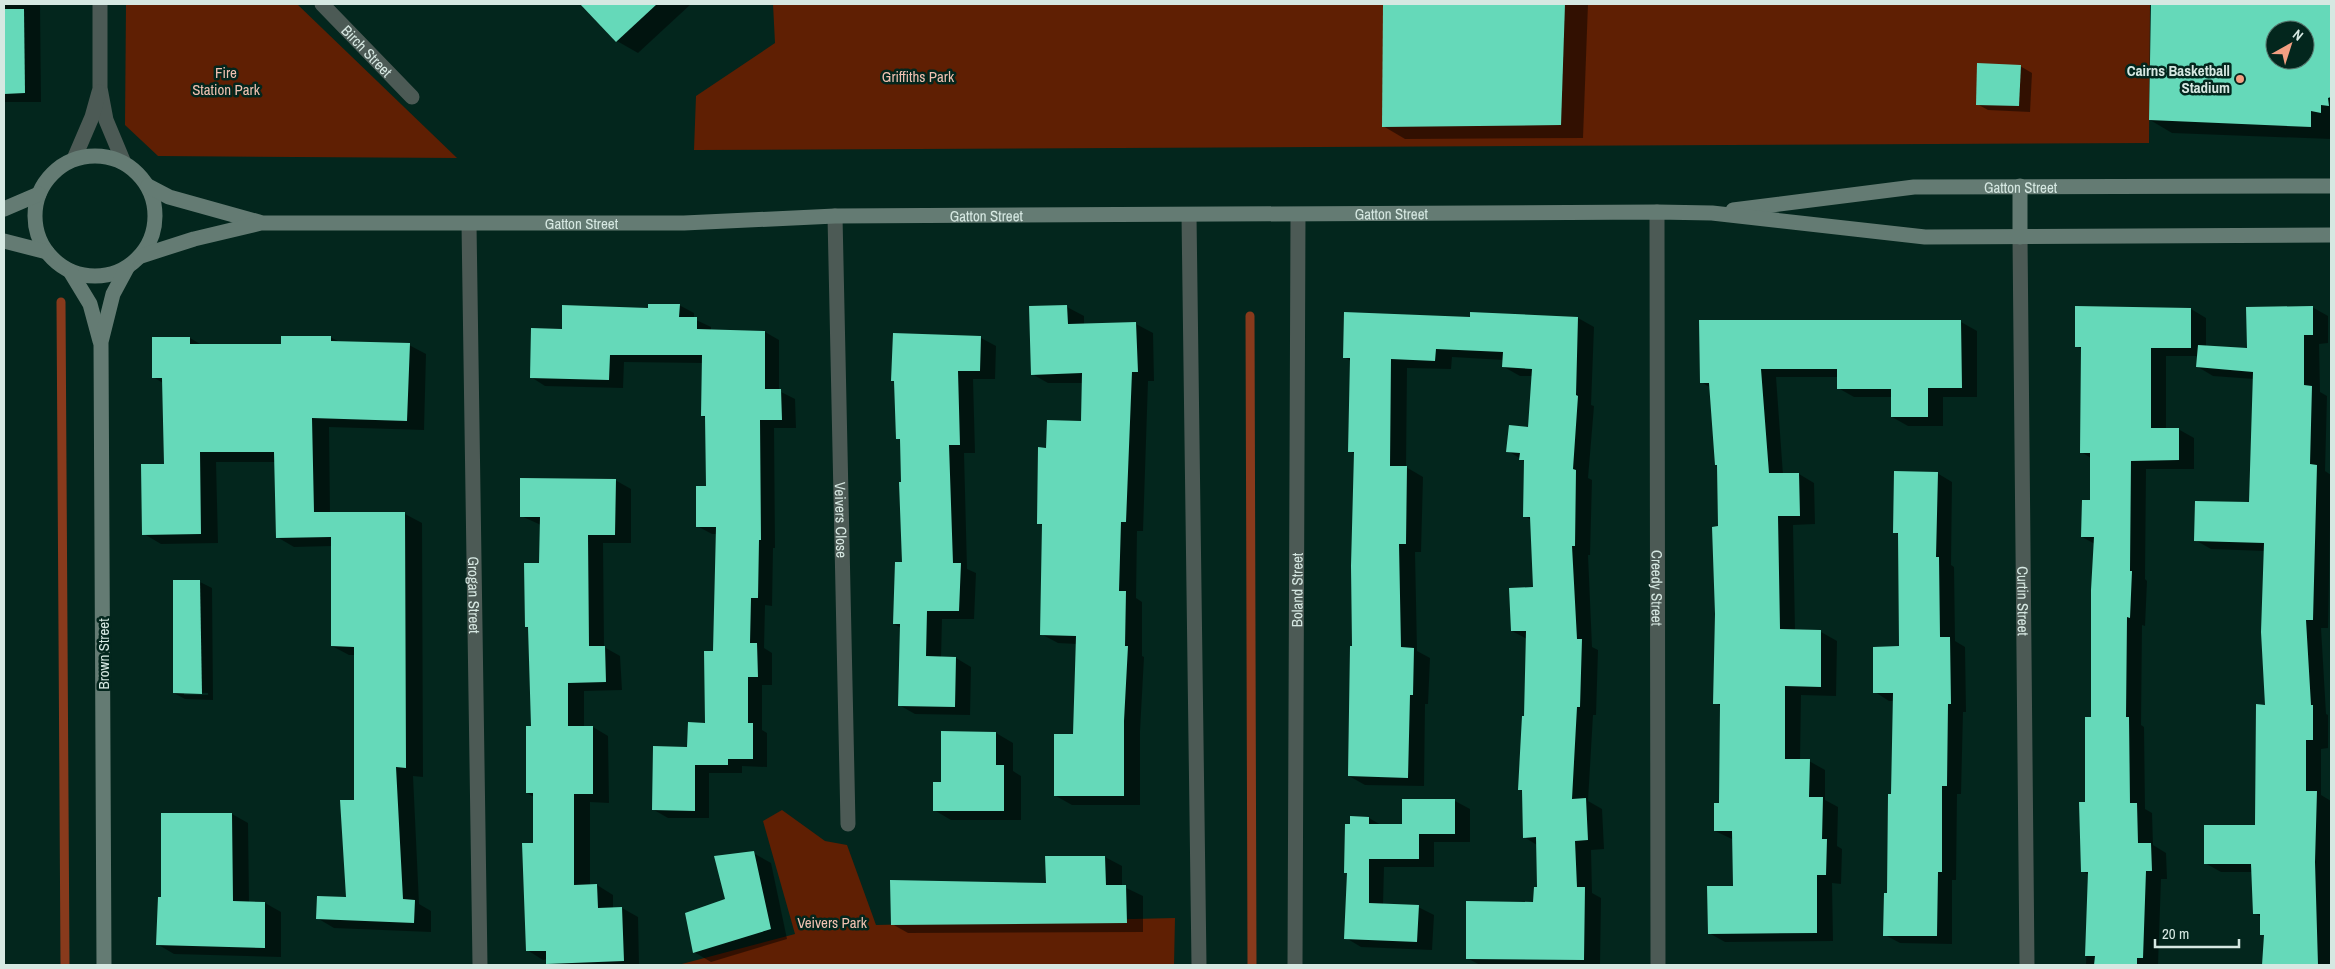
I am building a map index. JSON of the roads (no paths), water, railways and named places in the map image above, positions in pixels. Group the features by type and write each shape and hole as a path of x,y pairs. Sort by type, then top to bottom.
{"street":[{"path":"100,4 100,88 106,120 124,163"},
{"name":"Birch Street","path":"322,4 412,97"},
{"path":"74,159 92,117 100,88"},
{"path":"142,256 151,240 155,222 154,204 148,186 137,173 124,163 108,157 91,156 74,159 60,167 48,179 39,194 35,208 39,239 57,263 70,271 88,276 108,275 127,268 142,256 194,239 261,223"},
{"path":"148,186 178,199 261,223"},
{"path":"2020,186 2020,237"},
{"name":"Gatton Street","path":"1712,213 1914,187 2331,186"},
{"path":"4,208 39,194"},
{"name":"Gatton Street","path":"261,223 684,223 835,216 1657,212 1712,213 1904,236 2331,235"},
{"name":"Creedy Street","path":"1657,212 1658,965"},
{"name":"Boland Street","path":"1295,965 1298,214"},
{"path":"1189,215 1199,965"},
{"name":"Veivers Close","path":"835,216 848,824"},
{"name":"Grogan Street","path":"469,224 480,965"},
{"name":"Curtin Street","path":"2020,237 2027,965"},
{"path":"4,241 47,252"},
{"name":"Brown Street","path":"104,965 101,342 113,294 127,268"},
{"name":"Brown Street","path":"70,271 90,304 101,342"}],"waterway":[{"path":"61,302 65,965"},
{"path":"1250,316 1252,965"}],"place":[{"name":"Cairns Basketball Stadium","path":"2240,79"}],"park label":[{"name":"Griffiths Park","path":"918,76"},
{"name":"Fire Station Park","path":"226,80"},
{"name":"Veivers Park","path":"832,922"}]}
